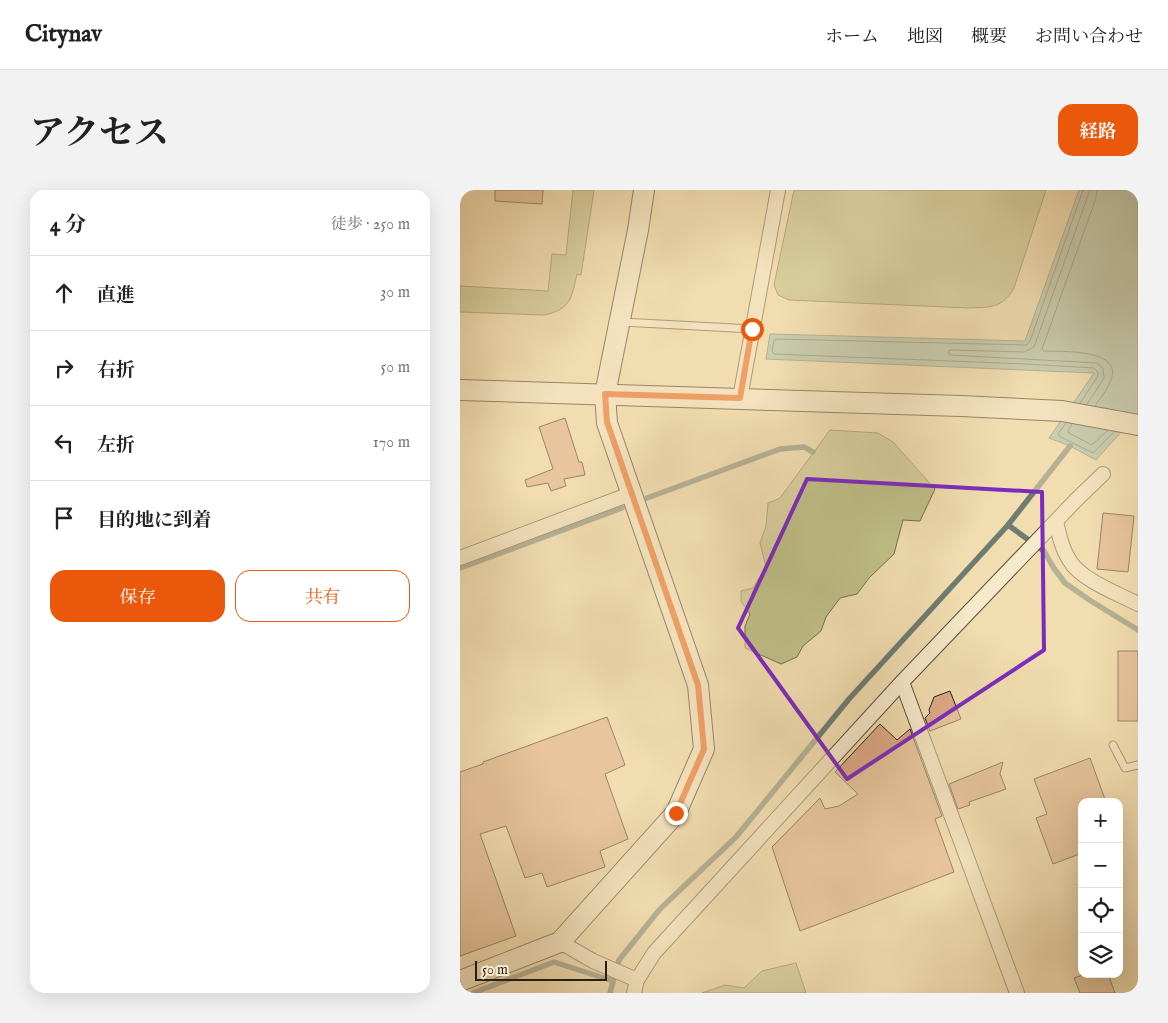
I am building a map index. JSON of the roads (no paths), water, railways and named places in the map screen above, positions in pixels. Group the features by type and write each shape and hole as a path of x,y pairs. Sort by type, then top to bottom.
{"street":[{"path":"460,981 560,942 676,813 704,749 698,685 607,422 605,394 644,190"},
{"path":"740,398 778,190"},
{"path":"460,390 740,398 1062,411 1138,425"},
{"path":"560,942 635,987 654,953 902,682 1103,474"},
{"path":"460,558 632,493"},
{"path":"1052,526 1070,563 1084,576 1138,604"},
{"path":"902,682 1017,993"}],"lane":[{"path":"619,322 752,329"},
{"path":"1113,745 1125,768 1138,765"}],"water":[{"path":"1079,190 1138,190 1138,413 1096,460 1070,446 1049,438 1094,373 766,359 770,334 1025,341"}],"waterway":[{"path":"610,993 619,960 660,909 736,837 849,699 1008,525 1070,446"},
{"path":"647,498 780,449 804,447 813,452"},
{"path":"460,568 622,508"},
{"path":"1008,525 1044,551 1065,583 1138,630"},
{"path":"473,993 554,962 613,981"}]}
